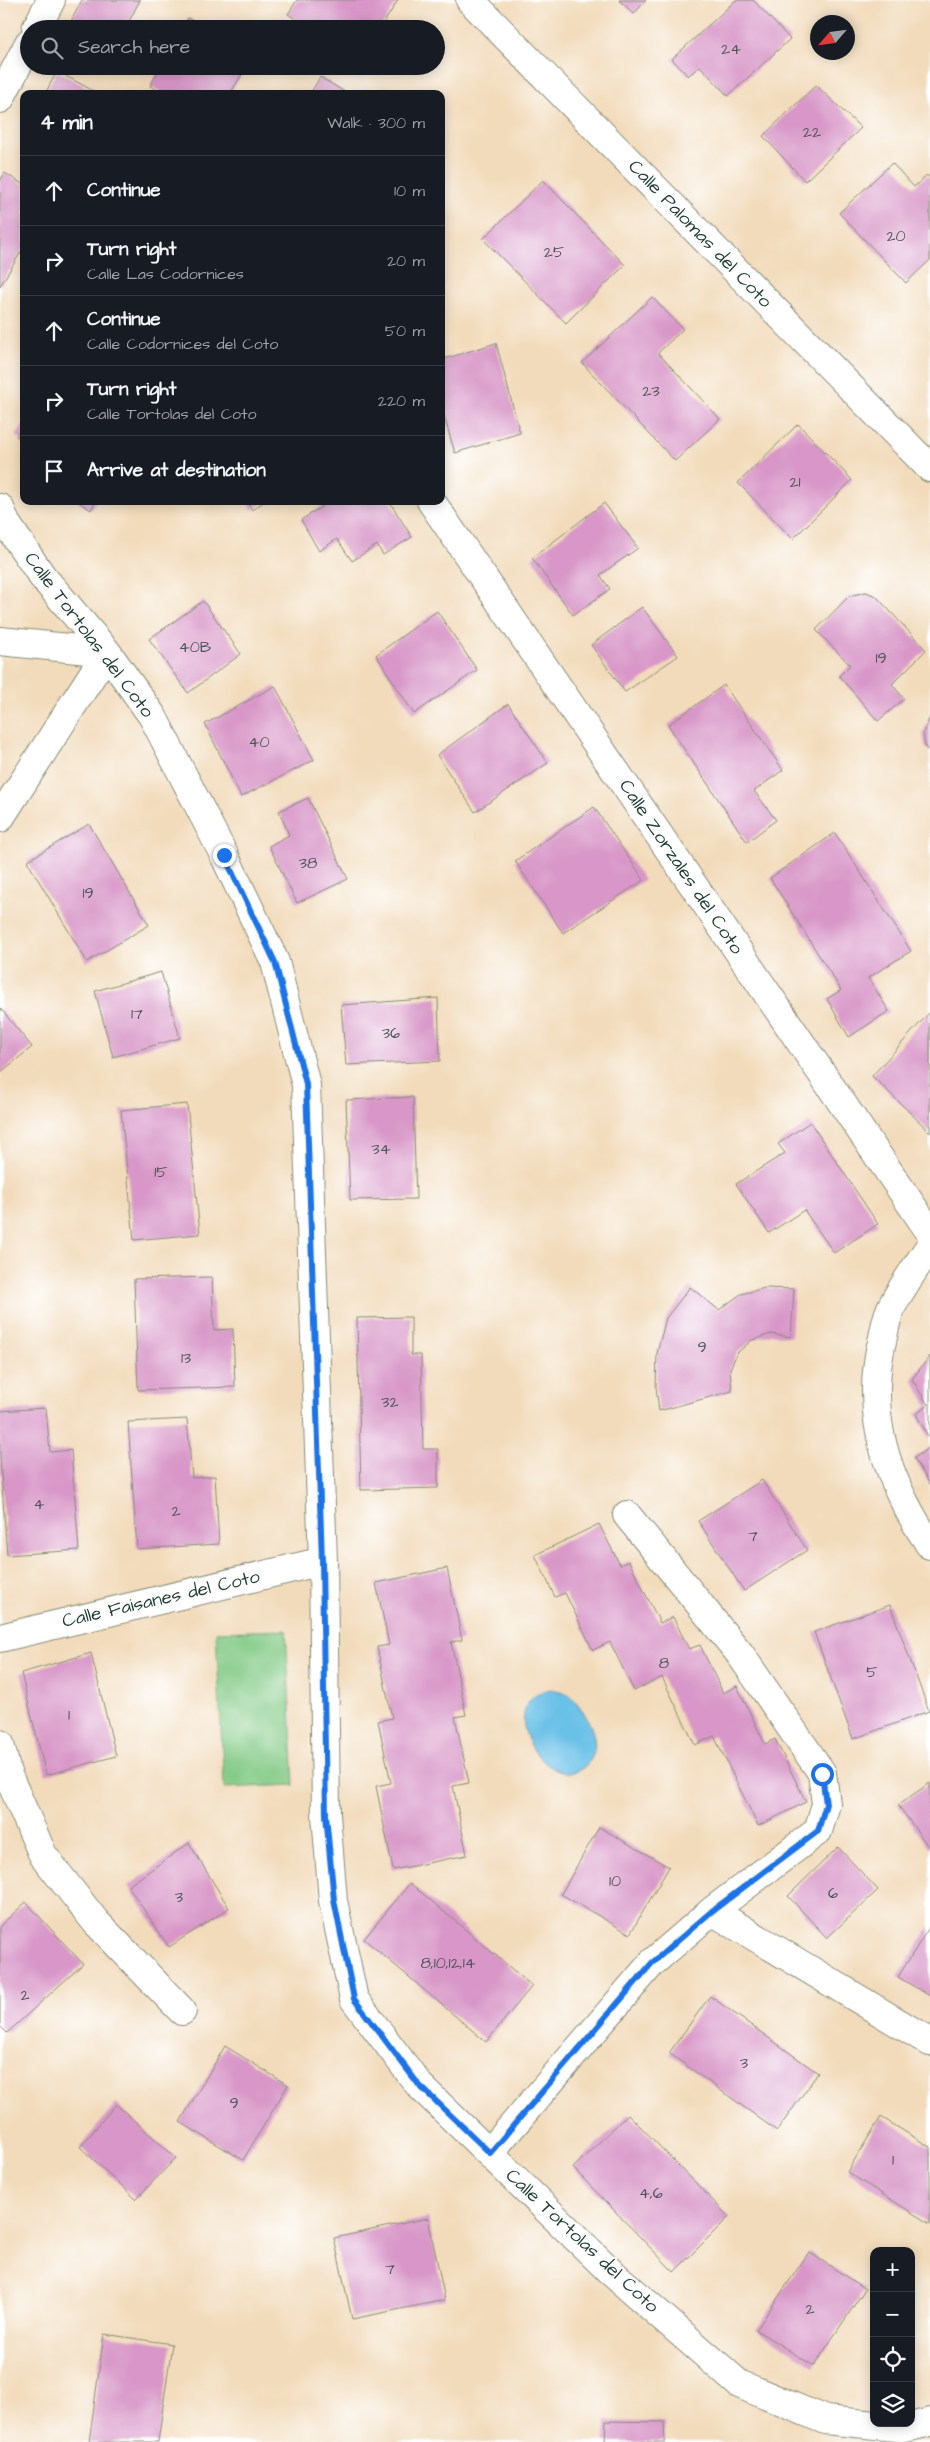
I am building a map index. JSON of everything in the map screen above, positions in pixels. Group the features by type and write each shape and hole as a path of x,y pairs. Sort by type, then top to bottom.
{"street":[{"path":"41,20 51,0"},
{"name":"Calle Palomas del Coto","path":"470,0 930,468"},
{"path":"0,99 20,60"},
{"name":"Calle Zorzales del Coto","path":"434,505 930,1232"},
{"name":"Calle Tortolas del Coto","path":"0,508 6,524 42,576 108,652 153,717 224,855 275,962 306,1084 322,1561 326,1815 334,1900 354,1999 419,2085 610,2271 739,2384 825,2420 906,2428 930,2422"},
{"path":"0,641 108,652 0,818"},
{"path":"930,1246 890,1309 878,1353 874,1391 880,1437 891,1475 930,1545"},
{"path":"490,2153 652,1963 712,1911 818,1831 826,1804 822,1774 740,1654 627,1515"},
{"name":"Calle Faisanes del Coto","path":"0,1638 322,1561"},
{"path":"0,1744 7,1773 43,1856 95,1921 182,2011"},
{"path":"712,1911 930,2042"}],"green space":[{"path":"286,1630 294,1785 224,1788 216,1632"}],"water":[{"path":"550,1689 566,1693 574,1699 590,1724 595,1743 594,1751 591,1759 578,1771 564,1772 550,1767 538,1755 528,1740 524,1724 526,1708 535,1695"}],"building":[{"path":"82,0 140,0 130,20 72,20"},
{"path":"297,0 398,0 386,20 297,20 288,14"},
{"path":"619,0 646,0 634,14"},
{"path":"736,0 753,0 790,39 728,96 700,66 688,76 672,59"},
{"path":"55,75 64,75 92,90 47,90"},
{"path":"156,75 242,75 232,90 158,90 150,86"},
{"path":"320,77 341,90 312,90"},
{"path":"816,85 861,128 805,181 763,136"},
{"path":"892,163 914,187 927,175 930,178 930,260 906,283 839,213"},
{"path":"5,173 20,182 20,254 0,286 0,181"},
{"path":"543,180 625,265 566,323 483,239"},
{"path":"652,297 683,329 658,353 720,419 675,461 582,363"},
{"path":"496,343 520,433 455,453 445,419 445,359"},
{"path":"798,424 852,480 793,539 738,483"},
{"path":"20,430 20,438 16,436"},
{"path":"604,503 638,548 600,575 610,589 573,615 532,558"},
{"path":"83,505 94,505 91,510"},
{"path":"249,505 259,505 252,510"},
{"path":"324,505 392,505 412,537 383,555 377,545 352,561 337,539 319,551 301,520"},
{"path":"866,592 876,596 926,650 892,684 904,699 878,721 839,676 850,665 816,630 849,596"},
{"path":"203,601 241,654 188,693 149,639"},
{"path":"642,607 678,656 625,692 591,645"},
{"path":"437,611 477,670 414,714 376,655"},
{"path":"724,685 783,770 754,791 776,820 747,842 668,725"},
{"path":"275,686 314,760 241,797 205,724"},
{"path":"508,704 548,763 475,812 437,755"},
{"path":"930,717 930,752 925,747 923,733"},
{"path":"308,798 348,879 297,903 269,846 289,835 279,811"},
{"path":"594,807 644,880 563,933 515,861"},
{"path":"89,824 149,925 87,962 27,861"},
{"path":"835,833 911,951 868,978 889,1011 849,1037 827,999 841,990 770,878"},
{"path":"161,972 180,1038 113,1057 95,991"},
{"path":"438,998 440,1061 346,1065 341,1005"},
{"path":"0,1008 32,1047 0,1073"},
{"path":"930,1012 930,1132 872,1076"},
{"path":"413,1097 416,1199 350,1200 346,1100"},
{"path":"187,1104 200,1234 134,1240 121,1110"},
{"path":"810,1122 878,1224 834,1253 804,1210 769,1233 736,1184 785,1153 778,1144"},
{"path":"212,1277 214,1330 233,1329 235,1387 138,1390 134,1279"},
{"path":"690,1287 719,1310 741,1294 765,1288 794,1289 791,1337 771,1334 752,1340 737,1353 730,1369 732,1391 659,1411 656,1387 657,1353 666,1318"},
{"path":"411,1317 411,1355 421,1355 423,1449 438,1449 438,1488 361,1490 357,1318"},
{"path":"930,1356 930,1440 916,1414 928,1405 912,1379"},
{"path":"46,1408 50,1452 71,1450 79,1550 7,1555 0,1459 0,1411"},
{"path":"187,1419 192,1478 215,1476 219,1544 137,1549 128,1422"},
{"path":"930,1447 930,1484 914,1458"},
{"path":"762,1480 807,1550 744,1591 698,1521"},
{"path":"599,1524 620,1565 629,1561 660,1623 673,1617 689,1649 700,1645 723,1693 737,1686 765,1744 775,1739 806,1802 758,1826 714,1736 695,1745 662,1677 634,1691 610,1642 593,1650 565,1593 555,1597 535,1555"},
{"path":"447,1568 462,1640 451,1642 466,1715 455,1717 469,1783 453,1786 467,1855 393,1870 376,1786 391,1783 378,1721 392,1718 377,1647 389,1645 376,1583"},
{"path":"890,1605 929,1711 853,1739 814,1632"},
{"path":"91,1653 116,1756 46,1775 21,1673"},
{"path":"930,1783 930,1849 898,1805"},
{"path":"599,1827 669,1867 630,1934 561,1894"},
{"path":"189,1843 229,1908 169,1947 128,1886"},
{"path":"838,1847 878,1890 827,1938 788,1896"},
{"path":"410,1883 532,1986 486,2042 364,1939"},
{"path":"26,1902 83,1964 7,2033 0,2026 0,1926"},
{"path":"930,1926 930,1996 898,1977"},
{"path":"710,1996 818,2073 777,2131 669,2053"},
{"path":"225,2046 288,2085 243,2160 180,2122"},
{"path":"116,2104 176,2158 136,2199 80,2147"},
{"path":"628,2114 729,2217 674,2272 573,2168"},
{"path":"881,2117 930,2147 930,2224 847,2172"},
{"path":"428,2218 445,2300 352,2319 334,2238"},
{"path":"809,2252 865,2289 814,2366 756,2330"},
{"path":"104,2334 172,2344 158,2442 89,2442"},
{"path":"606,2421 664,2422 665,2442 605,2442"}],"route":[{"path":"224,855 275,962 306,1084 322,1561 326,1815 334,1900 354,1999 419,2085 490,2153 652,1963 712,1911 818,1831 826,1804 822,1774"}]}
